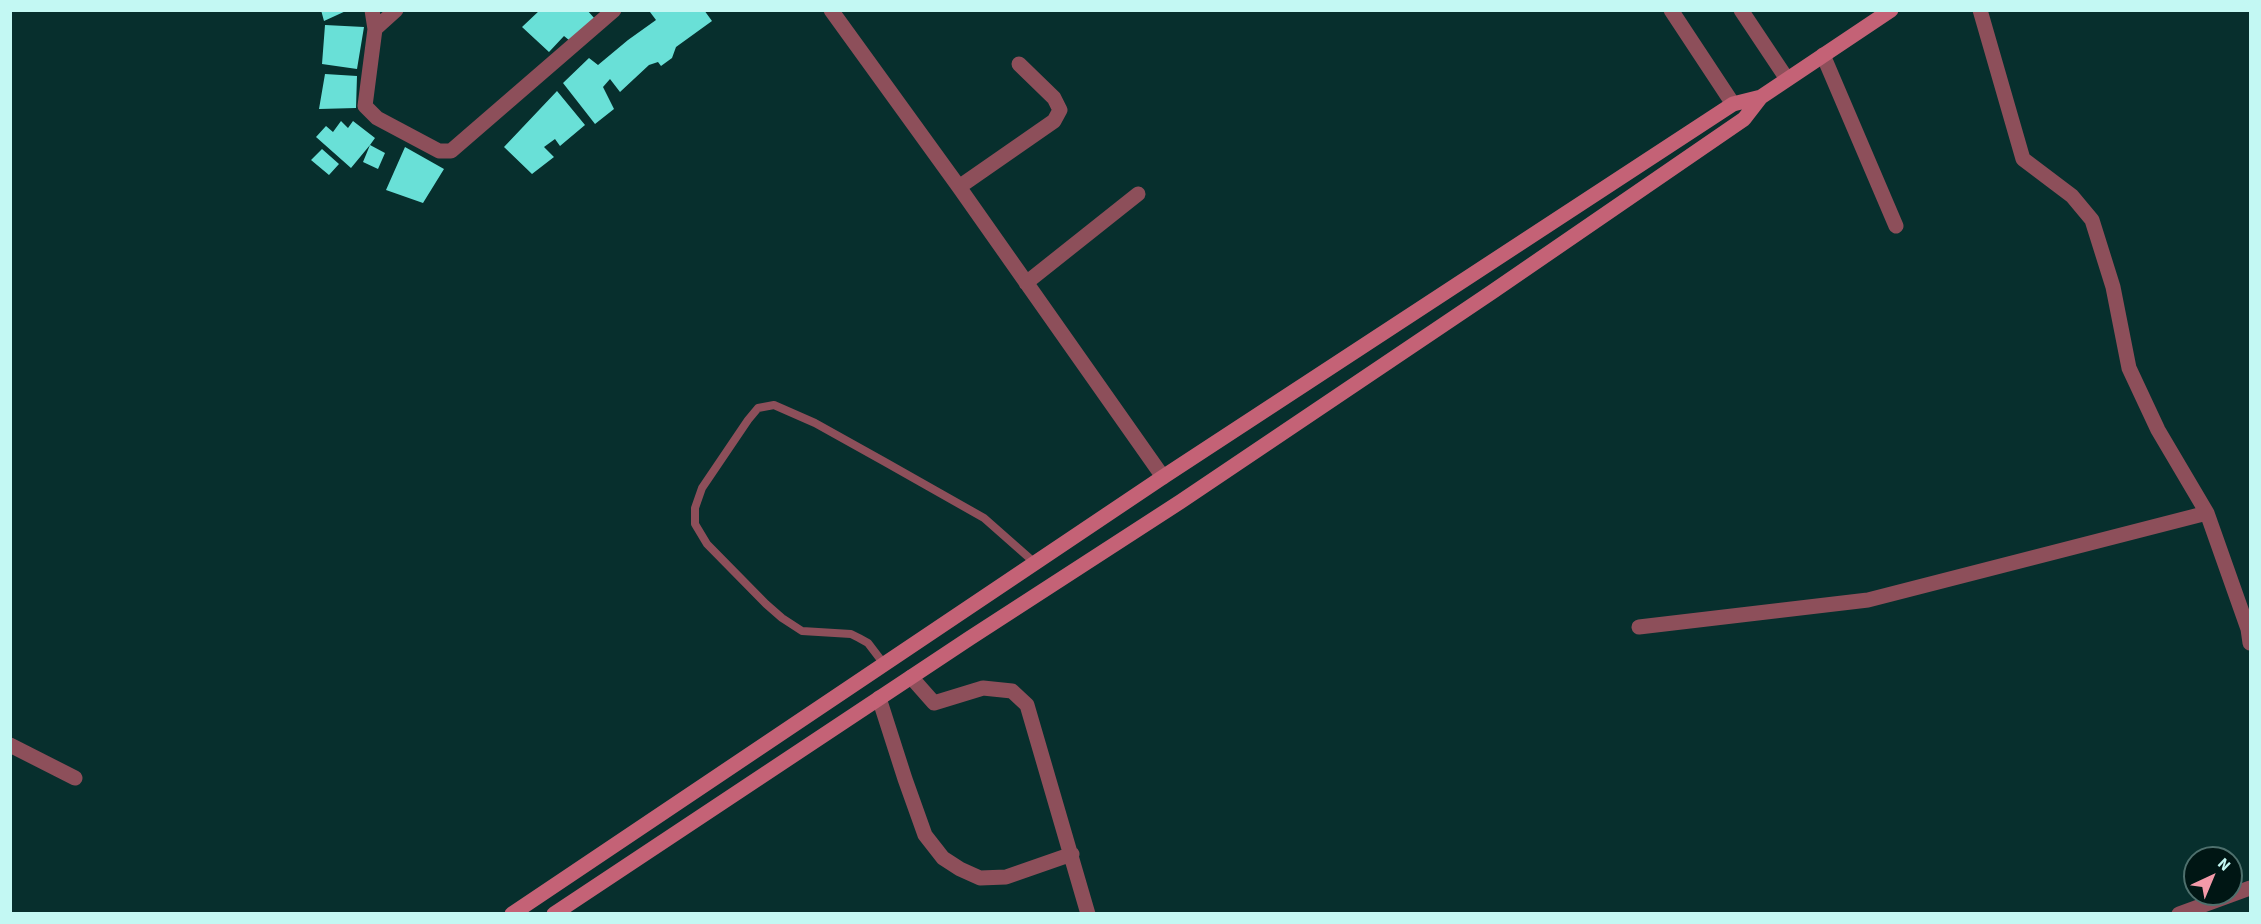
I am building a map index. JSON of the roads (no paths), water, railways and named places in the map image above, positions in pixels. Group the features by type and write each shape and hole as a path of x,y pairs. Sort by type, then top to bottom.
{"main road":[{"path":"512,914 1163,477 1733,104 1761,97 1891,10"},
{"path":"554,914 1180,502 1492,292 1744,120 1761,97"}],"street":[{"path":"372,10 375,29 365,106 377,118 439,152 451,151 614,10"},
{"path":"375,29 396,10"},
{"path":"831,10 1163,477"},
{"path":"1671,10 1733,104"},
{"path":"1740,10 1787,80"},
{"path":"1980,10 2023,159 2072,196 2092,220 2113,287 2129,368 2158,430 2207,513 2248,629 2250,643"},
{"path":"1824,55 1896,226"},
{"path":"959,187 1054,121 1060,110 1054,98 1018,64"},
{"path":"1026,283 1138,194"},
{"path":"1639,627 1868,600 2207,513"},
{"path":"911,677 934,702 982,688 1012,691 1027,705 1088,914"},
{"path":"879,698 904,779 926,835 943,858 980,878 1006,877 1072,854"},
{"path":"10,745 75,777"},
{"path":"2179,914 2250,888"}],"lane":[{"path":"884,664 868,643 851,634 802,631 782,618 707,544 695,524 695,508 702,488 758,408 774,405 815,423 885,462 984,518 1035,563"}]}
